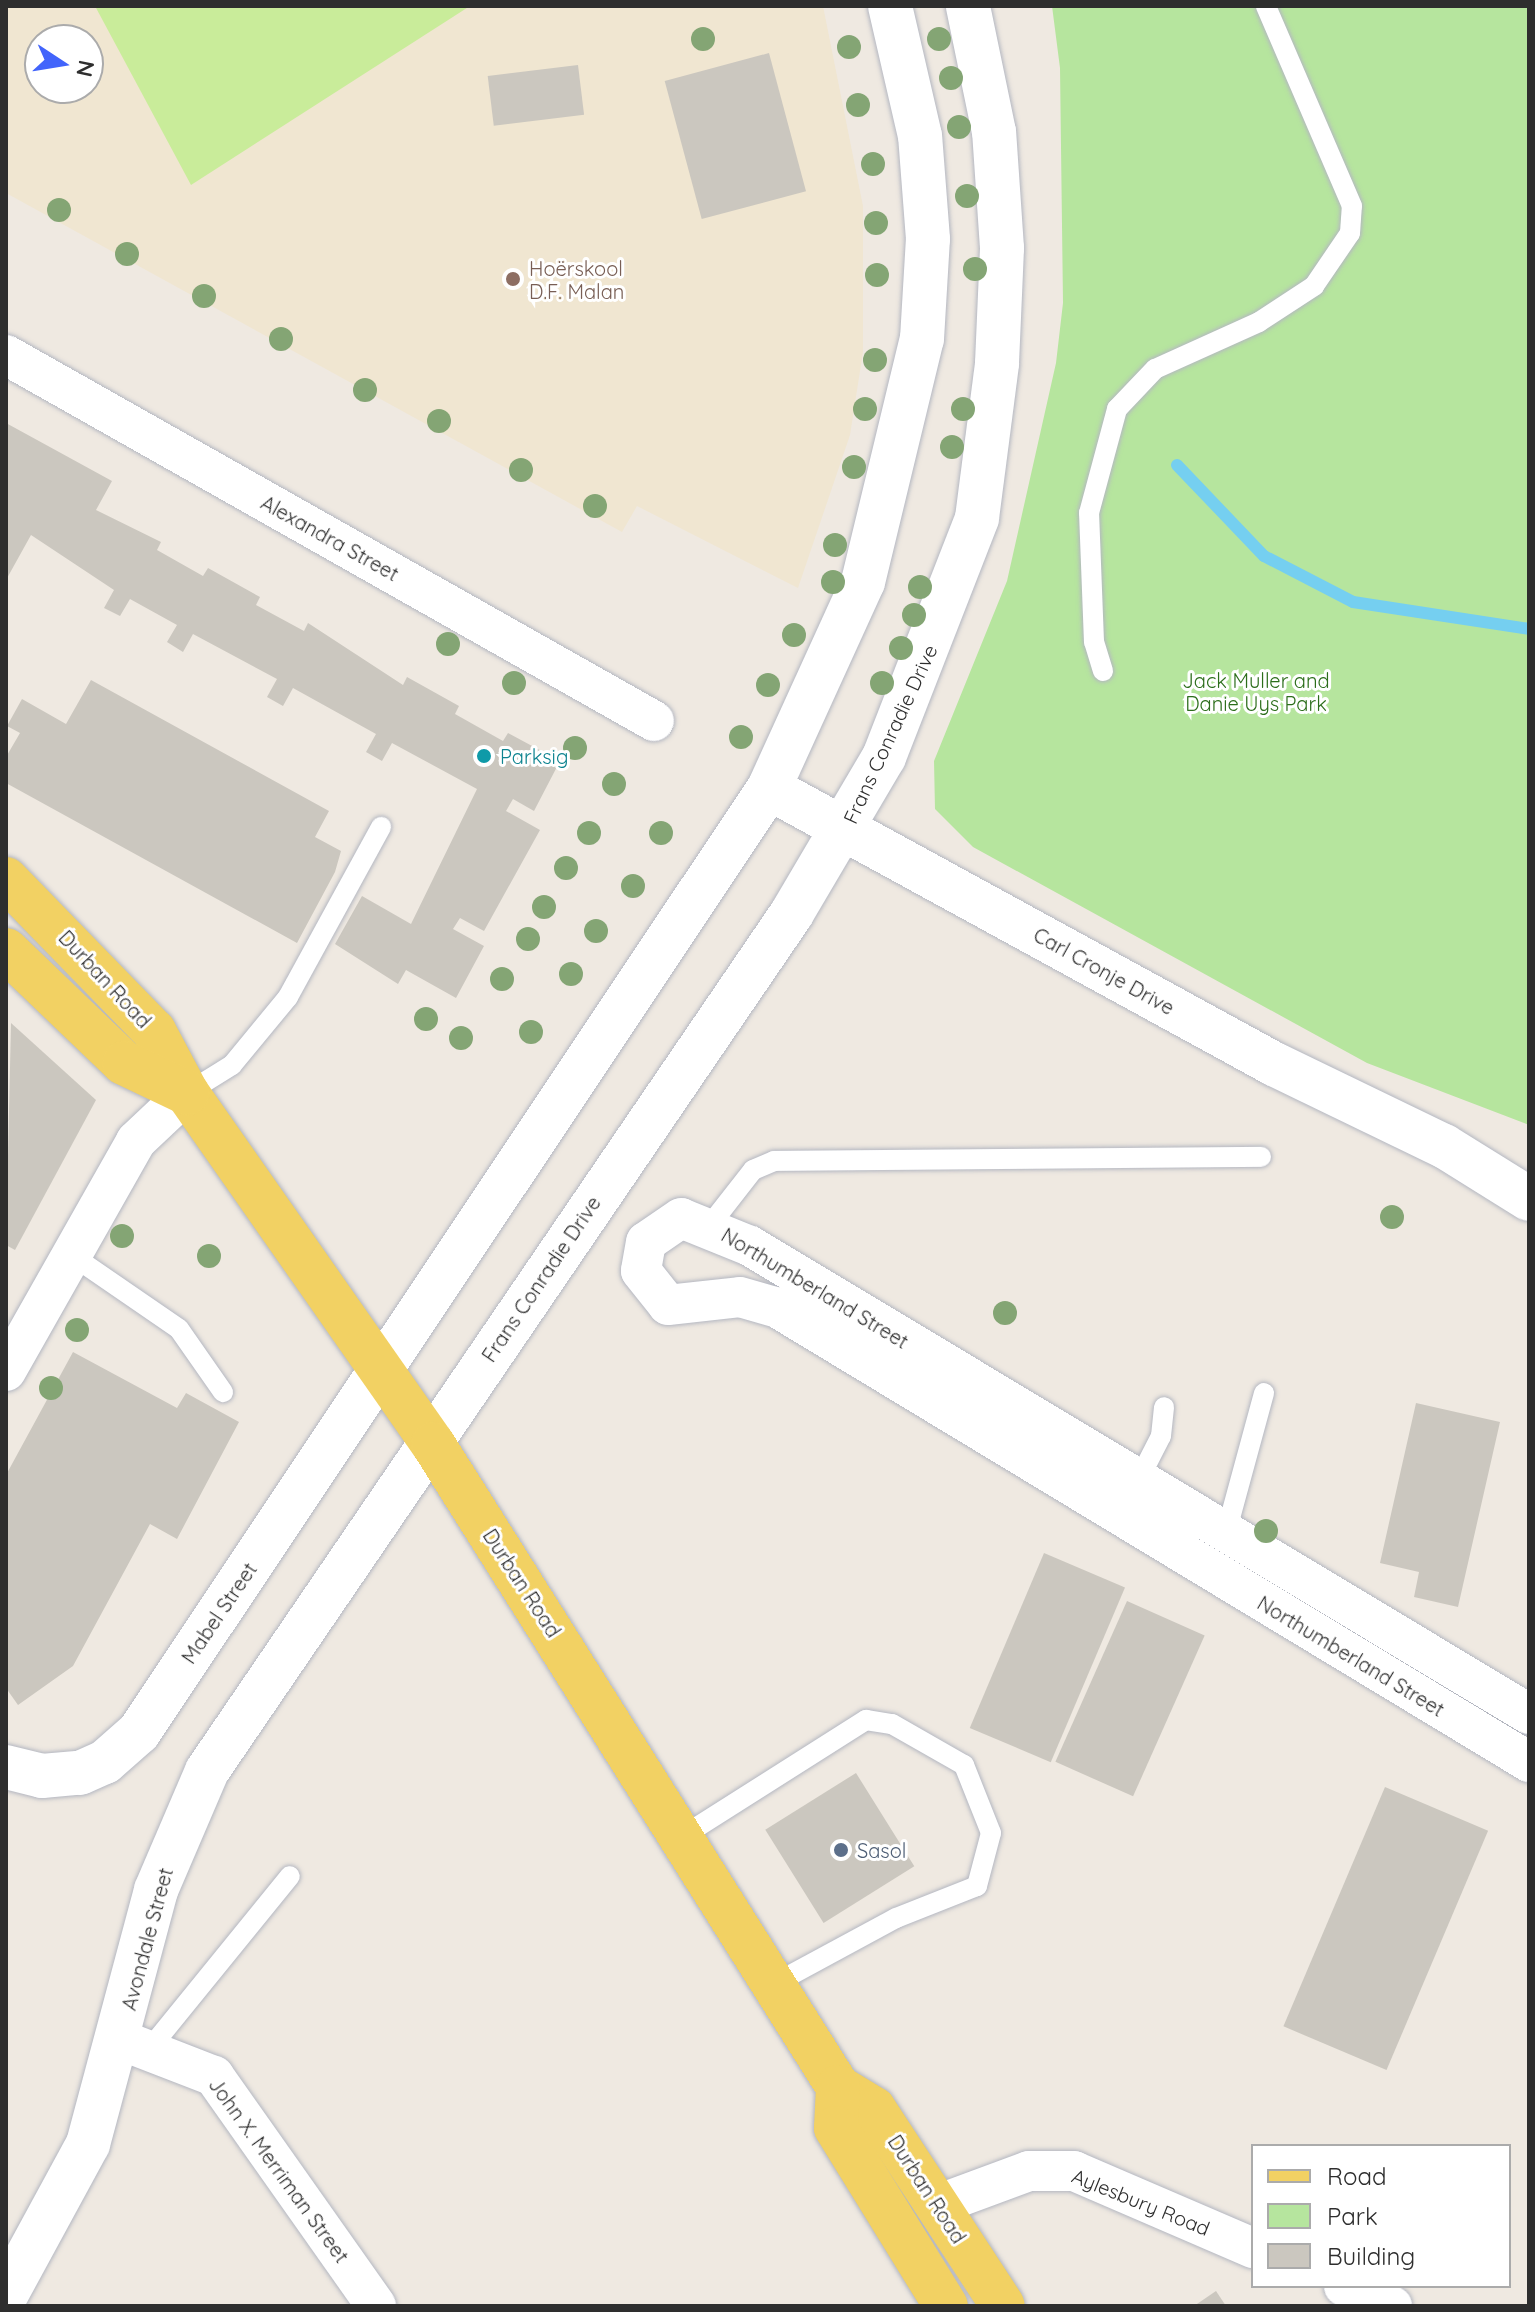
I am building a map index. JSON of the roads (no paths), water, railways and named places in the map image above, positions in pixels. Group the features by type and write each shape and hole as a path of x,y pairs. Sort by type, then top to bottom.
{"main road":[{"path":"381,1370 769,788 863,582 922,339 928,239 920,136 890,6"},
{"name":"Frans Conradie Drive","path":"433,1444 846,831 953,593 977,518 997,363 1002,248 994,132 968,6"},
{"name":"Carl Cronje Drive","path":"769,788 1286,1071 1444,1146 1529,1199"},
{"name":"Durban Road","path":"6,879 154,1031 187,1093 433,1444 683,1836 838,2087 874,2109 1003,2306"},
{"name":"Durban Road","path":"6,950 124,1063 187,1093"},
{"name":"Carl Cronje Drive","path":"1444,1146 1529,1160"},
{"name":"Mabel Street","path":"6,1767 71,1774 127,1744 381,1370"},
{"name":"Avondale Street","path":"6,2295 88,2144 136,2044 156,1890 207,1771 433,1444"},
{"path":"838,2087 836,2128 946,2306"}],"street":[{"name":"Alexandra Street","path":"6,355 654,721"},
{"path":"8,1361 136,1141 187,1093"},
{"name":"Northumberland Street","path":"1529,1714 710,1225 681,1218 655,1230 641,1271 656,1296 678,1307 723,1297 776,1307 1529,1762"},
{"name":"John X. Merriman Street","path":"136,2044 214,2076 376,2306"},
{"name":"Aylesbury Road","path":"937,2205 1029,2171 1074,2171 1251,2247"},
{"path":"1349,2288 1392,2306"}],"lane":[{"path":"1103,671 1094,642 1089,513 1117,409 1155,369 1259,322 1314,286 1350,233 1352,206 1266,6"},
{"path":"187,1093 232,1065 288,997 381,827"},
{"path":"710,1225 753,1170 774,1161 1261,1157"},
{"path":"70,1254 179,1329 223,1392"},
{"path":"1226,1533 1264,1393"},
{"path":"1139,1479 1161,1436 1164,1407"},
{"path":"683,1836 866,1720 883,1720 964,1765 991,1833 977,1886 896,1918 774,1984"},
{"path":"136,2044 290,1876"}],"waterway":[{"path":"1177,465 1264,556 1353,602 1529,629"}],"place":[{"name":"Hoërskool D.F. Malan","path":"513,279"},
{"name":"Parksig","path":"484,756"},
{"name":"Sasol","path":"841,1850"}],"park label":[{"name":"Jack Muller and Danie Uys Park","path":"1256,692"}]}
